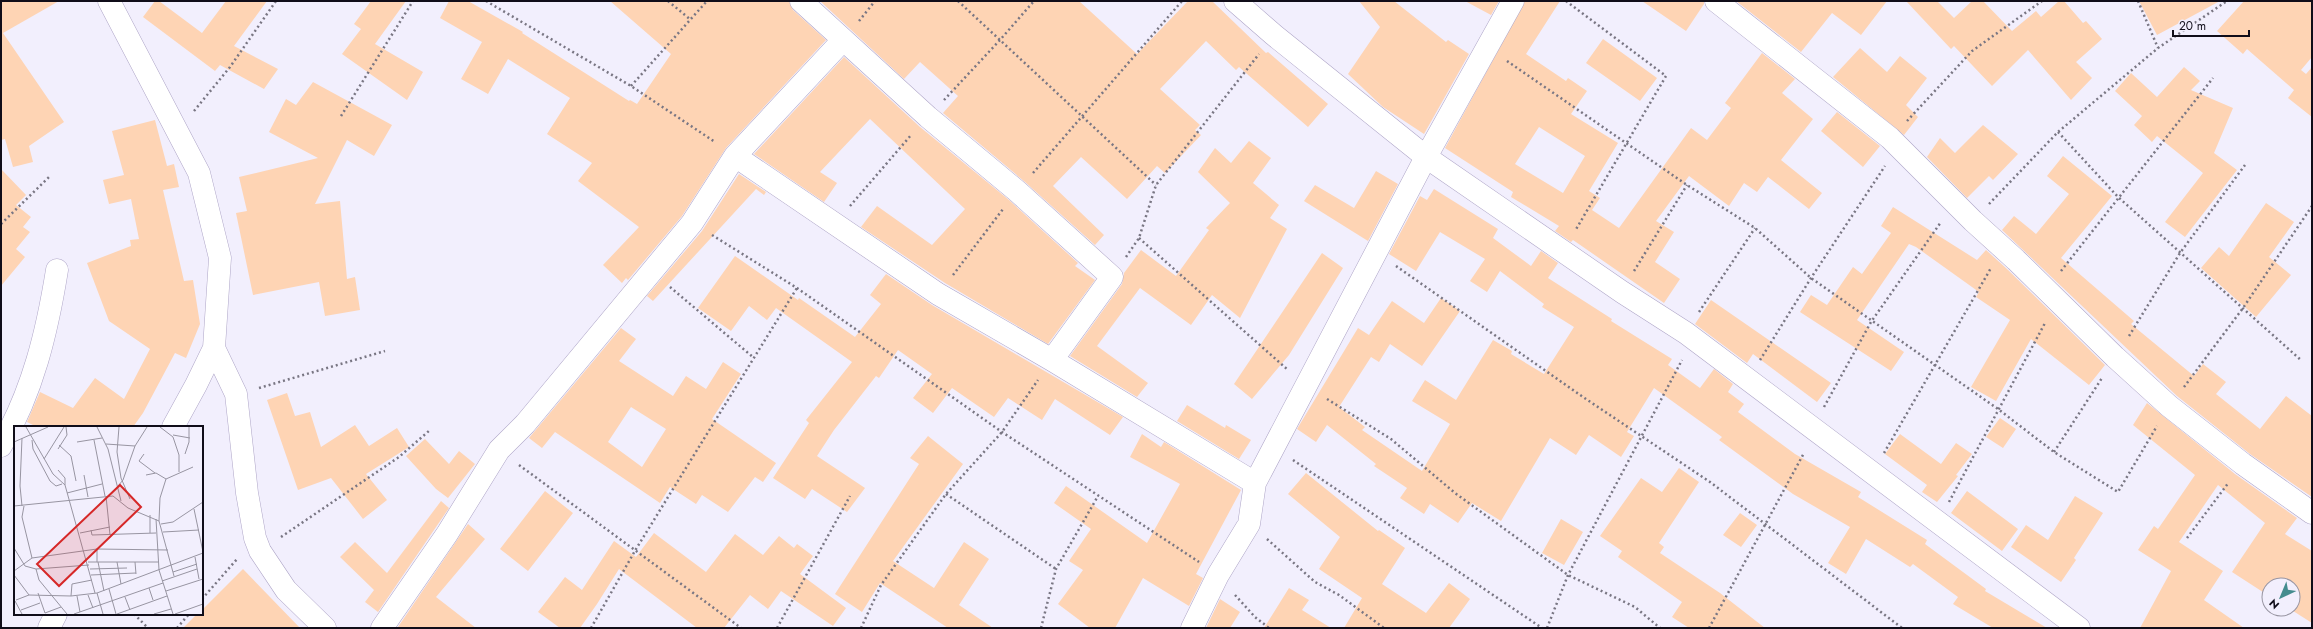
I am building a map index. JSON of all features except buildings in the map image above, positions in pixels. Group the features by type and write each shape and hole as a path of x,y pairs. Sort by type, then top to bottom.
{"street":[{"path":"109,1 200,173 220,258 214,348 174,426"},
{"path":"801,1 928,116 1017,191 1112,277 1052,360"},
{"path":"1192,628 1218,575 1249,524 1255,483 1305,385 1426,157 1513,1"},
{"path":"1716,1 1894,143 2116,358 2170,406 2242,464 2312,513"},
{"path":"1242,3 1274,34 1426,157 1622,292 1690,336 2079,628"},
{"path":"382,628 448,534 499,450 525,424 692,223 735,156 843,40"},
{"path":"735,156 938,294 1052,360 1255,483"},
{"path":"1,446 16,419 30,384 43,343 57,270"},
{"path":"214,348 236,394 247,493 258,545 286,590 325,628"},
{"path":"49,628 56,615"}],"path":[{"path":"178,131 230,67 276,1"},
{"path":"341,116 413,1"},
{"path":"486,1 631,86 735,156"},
{"path":"668,1 691,20"},
{"path":"631,86 708,1"},
{"path":"958,1 1156,185"},
{"path":"938,294 1017,191 1182,1"},
{"path":"1564,251 1666,76 1566,1"},
{"path":"1748,379 1894,143 1972,51 2042,1"},
{"path":"2138,1 2158,48"},
{"path":"1973,221 2058,132 2158,48 2227,1"},
{"path":"1112,277 1139,238 1156,185 1210,119 1274,34"},
{"path":"1487,48 1687,185 1755,228 1811,278 1998,409 2054,452 2118,492 2170,406 2243,308 2312,206"},
{"path":"1938,521 1998,409 2052,295 2118,198 2213,78"},
{"path":"2058,132 2118,198 2302,361"},
{"path":"2054,452 2116,358 2180,253 2245,165"},
{"path":"1,224 49,177"},
{"path":"1622,292 1687,185"},
{"path":"1709,628 1872,322 1954,202"},
{"path":"692,223 797,288 1002,432 1218,575 1255,617 1269,628"},
{"path":"1547,628 1568,575 1690,336 1755,228"},
{"path":"1139,238 1305,385 1391,439 1454,493 1568,575 1635,607 1660,628"},
{"path":"1873,474 1934,365 2003,247"},
{"path":"1376,252 1640,436 1710,482 1765,522 1902,628"},
{"path":"652,271 754,358"},
{"path":"591,628 636,549 797,288"},
{"path":"236,394 385,351"},
{"path":"861,628 881,586 946,494 1002,432 1052,360"},
{"path":"203,598 258,545 399,457 430,430"},
{"path":"1274,448 1334,486 1542,628"},
{"path":"499,450 636,549 741,628"},
{"path":"2187,538 2242,464"},
{"path":"946,494 1056,569"},
{"path":"776,628 850,496"},
{"path":"1041,628 1056,569 1098,496"},
{"path":"1249,524 1309,577 1339,595 1384,628"},
{"path":"135,615 148,628"},
{"path":"177,628 188,615"}]}
